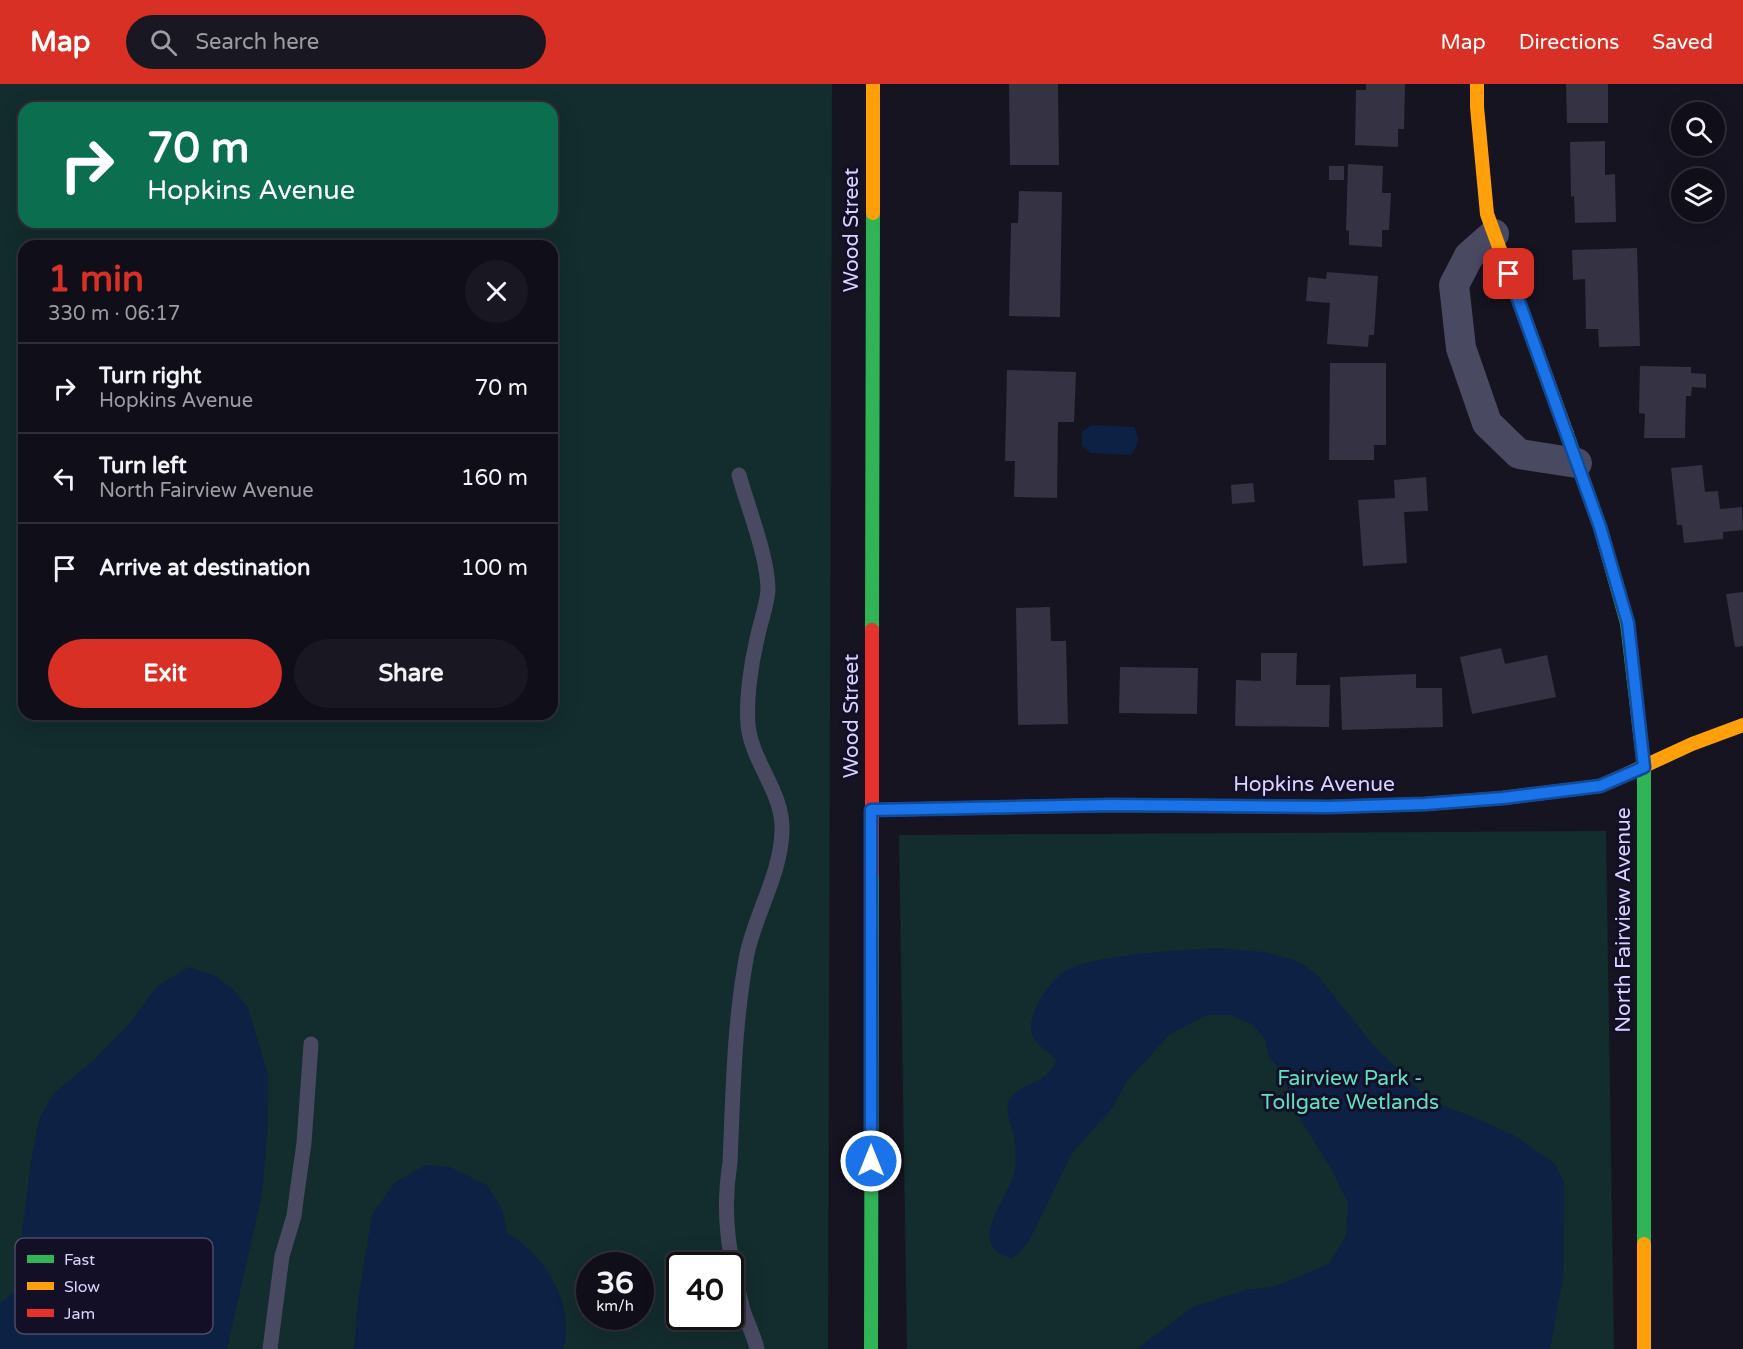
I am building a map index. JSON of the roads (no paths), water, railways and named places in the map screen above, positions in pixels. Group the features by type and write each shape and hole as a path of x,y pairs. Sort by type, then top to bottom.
{"street":[{"name":"Wood Street","path":"871,1349 873,84"},
{"name":"North Fairview Avenue","path":"1477,84 1487,214 1600,527 1628,623 1644,767 1644,1349"},
{"path":"1494,234 1469,256 1455,285 1461,348 1487,423 1519,454 1577,463"},
{"name":"Hopkins Avenue","path":"871,810 1112,805 1328,807 1425,804 1503,798 1600,786 1692,744 1743,725"}],"lane":[{"path":"739,475 764,560 768,591 756,641 748,725 756,757 766,773 778,802 782,831 778,866 756,920 747,957 739,1013 727,1181 726,1218 733,1276 758,1349"},
{"path":"270,1349 282,1256 294,1216 299,1183 311,1044"}],"water":[{"path":"1092,425 1134,427 1138,438 1136,448 1131,455 1091,453 1082,446 1082,432"},
{"path":"1218,948 1263,952 1304,965 1318,976 1372,1044 1420,1091 1434,1101 1515,1136 1555,1164 1564,1182 1563,1278 1550,1349 1137,1349 1193,1307 1245,1290 1273,1287 1329,1264 1346,1236 1348,1203 1331,1168 1301,1121 1279,1067 1269,1058 1265,1039 1252,1024 1230,1015 1207,1015 1170,1034 1127,1081 1112,1108 1072,1153 1030,1239 1021,1251 1012,1258 998,1252 991,1243 990,1232 1015,1169 1015,1141 1009,1119 1009,1101 1019,1090 1045,1076 1057,1060 1038,1044 1032,1033 1032,1018 1044,993 1064,972 1095,961 1138,954"},
{"path":"189,967 215,976 233,989 248,1008 268,1075 267,1134 262,1194 227,1349 0,1349 0,1303 15,1291 15,1334 213,1334 213,1238 22,1238 33,1150 40,1117 54,1093 93,1061 130,1023 157,986"},
{"path":"426,1165 450,1167 487,1185 503,1211 507,1233 533,1254 554,1282 565,1315 566,1332 563,1349 354,1349 358,1301 372,1215 394,1183"}],"park label":[{"name":"Fairview Park - Tollgate Wetlands","path":"1350,1090"}]}
